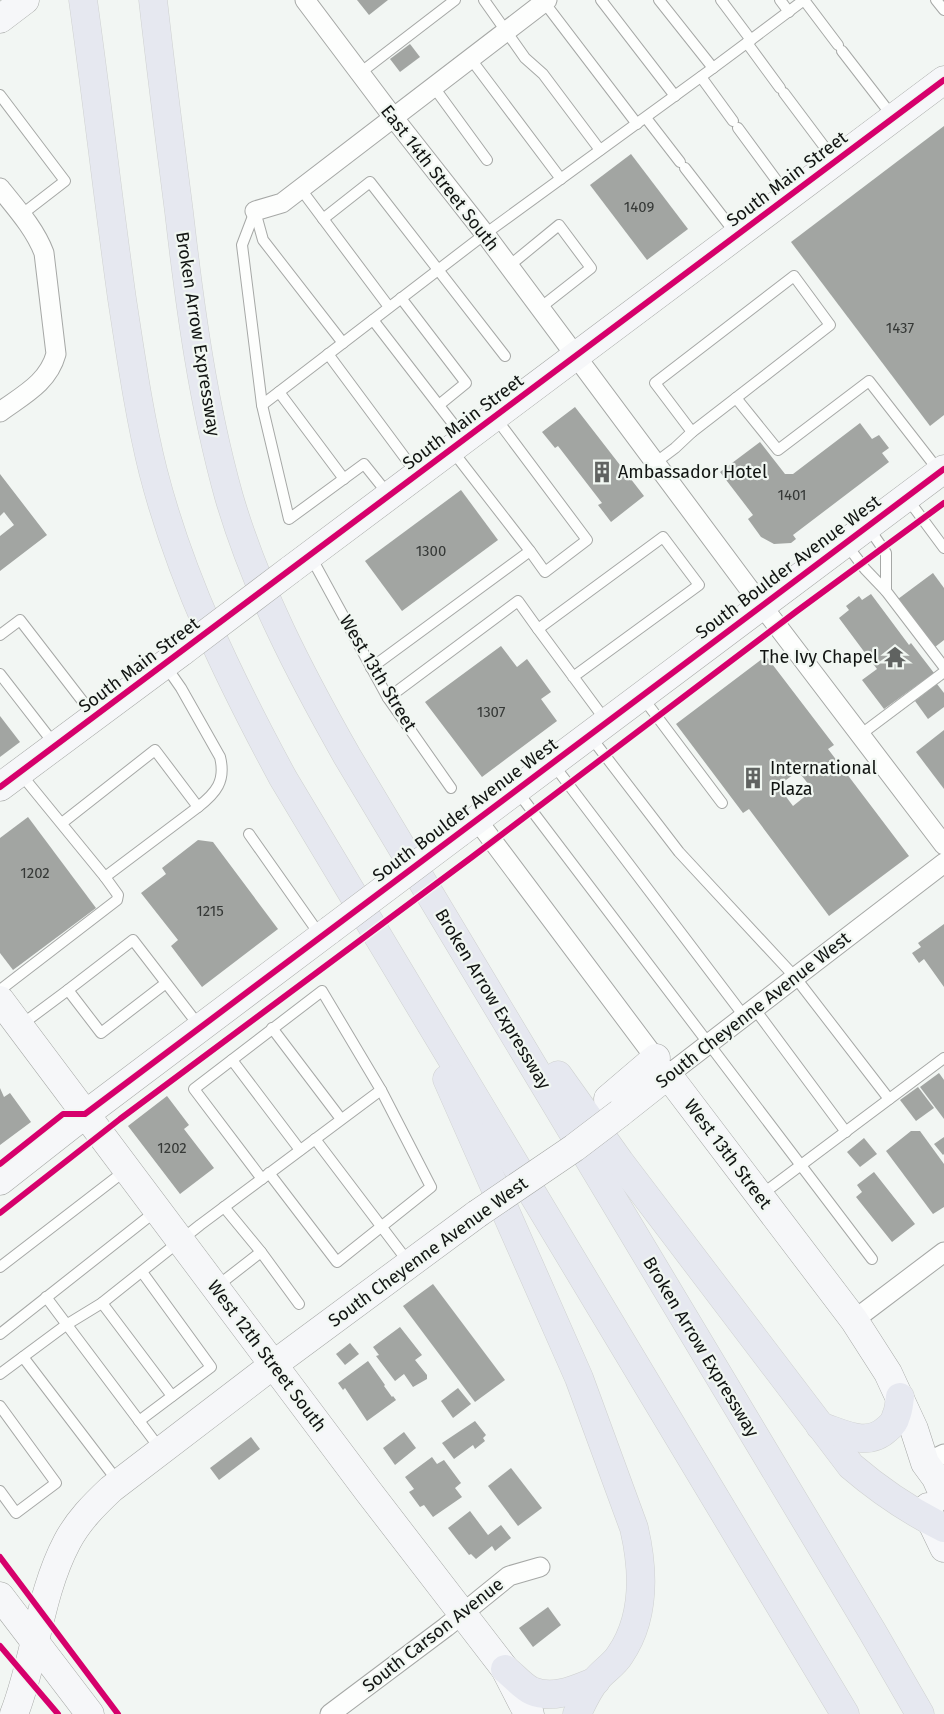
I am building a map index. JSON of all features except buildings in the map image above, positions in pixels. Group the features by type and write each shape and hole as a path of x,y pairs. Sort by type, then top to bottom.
{"highway":[{"path":"83,0 134,377 153,471 178,554 198,606 241,702 283,778 845,1714"},
{"name":"Broken Arrow Expressway","path":"153,0 188,289 200,370 230,498 251,562 269,606 310,692 376,806 439,908 920,1714"},
{"path":"439,908 620,1162 851,1466 869,1482 912,1511 938,1524"},
{"path":"402,976 516,1237 565,1343 634,1528 640,1552 641,1599 634,1627 620,1656 596,1680 577,1714"},
{"path":"820,1426 864,1440 875,1438 892,1424 897,1416 900,1397"},
{"path":"505,1669 531,1690 545,1694 560,1694 596,1680"}],"street":[{"path":"0,19 25,0"},
{"name":"East 14th Street South","path":"305,0 485,234 762,606 944,845"},
{"path":"255,211 282,203 393,116 546,1"},
{"name":"South Main Street","path":"10,780 944,80"},
{"path":"0,188 40,243 44,253 56,354 53,366 46,376 0,412"},
{"name":"South Boulder Avenue West","path":"0,1181 85,1114 942,470"},
{"name":"West 13th Street","path":"468,826 662,1066 854,1320 888,1373 914,1429 934,1459"},
{"name":"South Cheyenne Avenue West","path":"14,1714 23,1690 55,1569 68,1540 84,1516 96,1503 119,1483 273,1365 477,1214 574,1148 614,1106 662,1066 708,1044 944,863"},
{"name":"West 12th Street South","path":"0,1000 180,1242 505,1669 530,1714"},
{"path":"854,1320 944,1252"},
{"path":"934,1459 936,1478 944,1496"},
{"path":"934,1459 925,1494 938,1524 944,1548"},
{"name":"South Carson Avenue","path":"330,1714 509,1576 540,1567"},
{"path":"0,1596 90,1714"}],"lane":[{"path":"360,73 455,0"},
{"path":"484,0 525,58 543,74 600,150"},
{"path":"601,0 675,96"},
{"path":"659,0 713,68"},
{"path":"722,0 782,90 836,162"},
{"path":"780,0 789,12"},
{"path":"262,405 485,234 701,78 804,0 893,118"},
{"path":"936,0 944,10"},
{"path":"546,1 642,121 683,165 737,235"},
{"path":"470,58 561,179"},
{"path":"701,78 789,196"},
{"path":"433,86 487,160"},
{"path":"0,95 65,181 21,215"},
{"path":"323,219 370,182 505,356"},
{"path":"300,188 390,307"},
{"path":"255,211 263,240 343,343"},
{"path":"255,211 242,245 262,405 289,519 364,464 389,496"},
{"path":"509,266 559,225 591,268 540,308"},
{"path":"655,463 830,325 794,276 656,383 692,432"},
{"path":"401,298 466,383 439,405"},
{"path":"372,320 439,405 458,444 545,572 587,540 495,416"},
{"path":"328,354 417,475"},
{"path":"736,398 778,450 869,381 942,470"},
{"path":"279,392 344,479"},
{"path":"906,497 944,548"},
{"path":"867,526 886,553 886,591"},
{"path":"538,629 663,538 699,584 574,676"},
{"path":"846,543 865,569 886,591 944,667"},
{"path":"371,668 530,551"},
{"name":"West 13th Street","path":"300,562 371,668 388,698 452,788"},
{"path":"388,698 518,601 574,676 598,729 680,852 795,977 889,1099"},
{"path":"0,635 20,620 94,717"},
{"path":"105,877 210,798 218,787 222,776 220,757 181,688 174,658"},
{"path":"860,735 944,672"},
{"path":"0,674 56,746"},
{"path":"642,696 722,803"},
{"path":"62,823 155,750 198,807"},
{"path":"552,763 846,1132"},
{"path":"0,990 117,900 118,895 62,823 10,780"},
{"path":"516,790 872,1259"},
{"path":"249,834 326,934"},
{"path":"19,1026 133,940 200,1028"},
{"path":"68,990 101,1033 166,983"},
{"path":"322,991 381,1090 431,1187 337,1262 194,1088 272,1028 322,991"},
{"path":"272,1028 341,1120"},
{"path":"760,1196 944,1058"},
{"path":"232,1060 300,1150"},
{"path":"0,1374 66,1325 102,1303 224,1207 381,1090"},
{"path":"315,1139 410,1264"},
{"path":"0,1267 126,1169"},
{"path":"224,1207 261,1252 299,1304"},
{"path":"0,1334 157,1210"},
{"path":"215,1287 261,1252"},
{"path":"139,1421 211,1368 142,1272"},
{"path":"46,1297 162,1451"},
{"path":"102,1303 172,1396"},
{"path":"23,1357 119,1483"},
{"path":"0,1406 56,1483 16,1513 0,1491"}],"cycle path":[{"path":"0,787 944,80"},
{"path":"0,1164 63,1114 85,1114 944,469"},
{"path":"0,1213 120,1119 472,857 797,611 944,503"},
{"path":"0,1557 118,1714"},
{"path":"0,1646 58,1714"}],"place":[{"name":"Ambassador Hotel","path":"602,472"},
{"name":"The Ivy Chapel","path":"895,657"},
{"name":"International Plaza","path":"753,778"}]}
